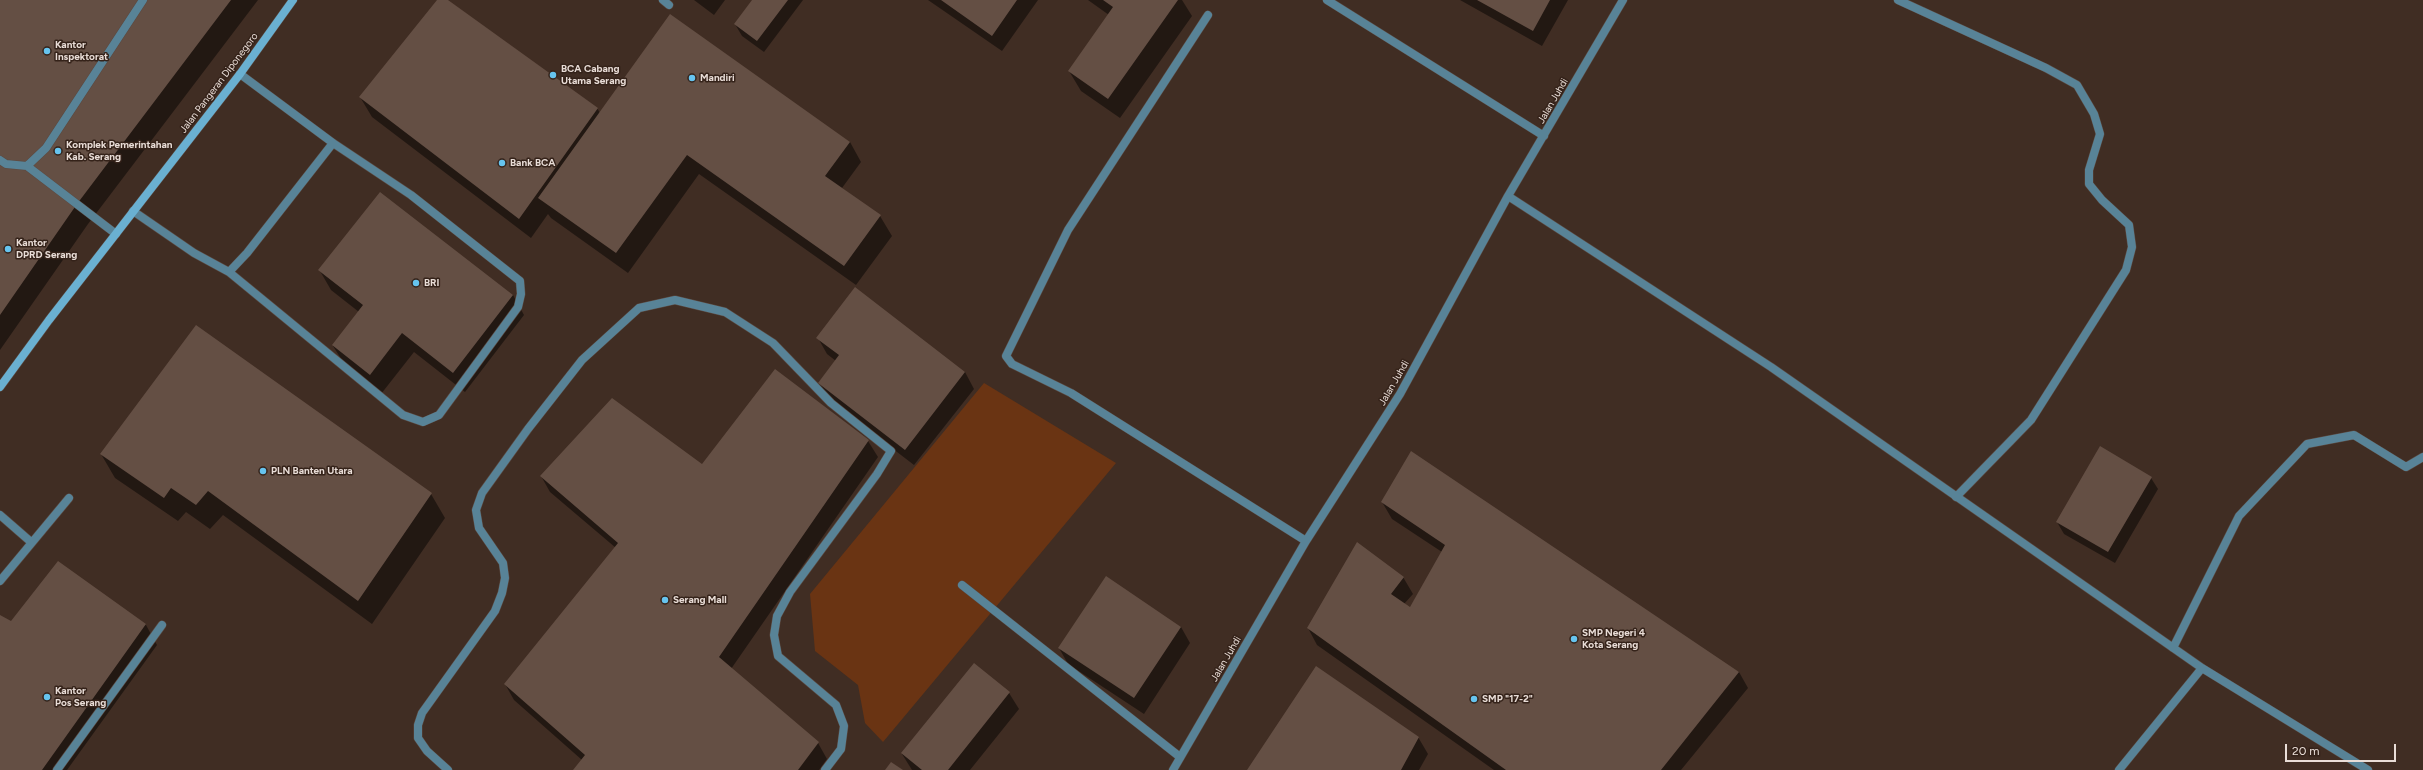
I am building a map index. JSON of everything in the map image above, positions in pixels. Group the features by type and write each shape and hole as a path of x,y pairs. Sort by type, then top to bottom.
{"main road":[{"name":"Jalan Pangeran Diponegoro","path":"0,387 133,211 240,74 293,0"}],"street":[{"path":"28,166 46,148 143,0"},
{"path":"1327,0 1544,136"},
{"name":"Jalan Juhdi","path":"1173,770 1306,541 1400,394 1508,196 1623,0"},
{"path":"1898,0 2046,68 2076,85 2094,114 2100,134 2089,170 2089,184 2102,200 2129,225 2132,248 2126,270 2031,420 1956,497"},
{"path":"1208,15 1068,230 1006,356 1012,364 1071,393 1306,541"},
{"path":"133,211 194,253 229,272 403,416 423,422 439,416 518,307 521,294 520,281 411,195 333,143 240,74"},
{"path":"229,272 247,253 333,143"},
{"path":"0,160 6,164 28,166 116,234"},
{"path":"1508,196 1771,367 2202,668 2368,770"},
{"path":"448,770 427,751 418,738 418,725 422,713 495,611 502,593 505,578 503,563 479,528 476,510 482,493 528,428 582,360 639,308 675,300 725,312 773,343 831,403 891,451 877,474 790,592 778,616 774,635 778,656 836,705 844,726 841,749 825,770"},
{"path":"2173,648 2239,516 2307,444 2354,435 2406,467 2423,457"},
{"path":"0,581 69,498"},
{"path":"0,515 31,542"},
{"path":"962,585 1180,757"},
{"path":"57,770 162,625"},
{"path":"2119,770 2202,668"}],"shaded area":[{"path":"984,383 1116,463 883,742 865,723 858,685 815,651 810,594"}],"building":[{"name":"Komplek Pemerintahan Kab. Serang","path":"0,0 231,0 77,204 0,315"},
{"name":"Bank BCA","path":"437,0 448,0 598,108 519,219 359,97"},
{"path":"752,0 788,0 757,41 734,24"},
{"path":"941,0 1017,0 992,36"},
{"path":"1103,0 1178,0 1108,99 1068,71 1113,7"},
{"path":"1477,0 1550,0 1533,31"},
{"name":"Mandiri","path":"670,14 850,142 825,176 881,215 844,266 687,155 616,253 538,198"},
{"name":"BRI","path":"380,192 513,295 453,373 402,333 370,375 332,345 363,305 318,270"},
{"path":"855,287 965,372 905,450 818,383 839,355 816,338"},
{"name":"PLN Banten Utara","path":"196,325 432,493 358,601 208,491 196,505 171,488 164,498 100,454"},
{"name":"Serang Mall","path":"775,369 869,440 719,657 819,742 798,770 573,770 585,755 504,684 618,543 540,476 612,398 702,464"},
{"path":"2100,446 2152,477 2108,552 2056,522"},
{"name":"SMP Negeri 4 Kota Serang","path":"1411,451 1739,672 1661,770 1506,770 1307,628 1357,542 1404,577 1391,594 1410,607 1445,545 1381,502"},
{"name":"Kantor Pos Serang","path":"58,561 146,624 42,770 0,770 0,615 11,621"},
{"path":"1106,576 1181,627 1134,698 1058,648"},
{"path":"974,663 1010,692 948,770 922,770 901,753"},
{"path":"1316,666 1419,737 1401,770 1247,770"},
{"path":"891,762 903,770 885,770"}],"place":[{"name":"Kantor Inspektorat","path":"47,51"},
{"name":"BCA Cabang Utama Serang","path":"553,75"},
{"name":"Mandiri","path":"692,78"},
{"name":"Komplek Pemerintahan Kab. Serang","path":"58,151"},
{"name":"Bank BCA","path":"502,163"},
{"name":"Kantor DPRD Serang","path":"8,249"},
{"name":"BRI","path":"416,283"},
{"name":"PLN Banten Utara","path":"263,471"},
{"name":"Serang Mall","path":"665,600"},
{"name":"SMP Negeri 4 Kota Serang","path":"1574,639"},
{"name":"Kantor Pos Serang","path":"47,697"},
{"name":"SMP \"17-2\"","path":"1474,699"}]}
